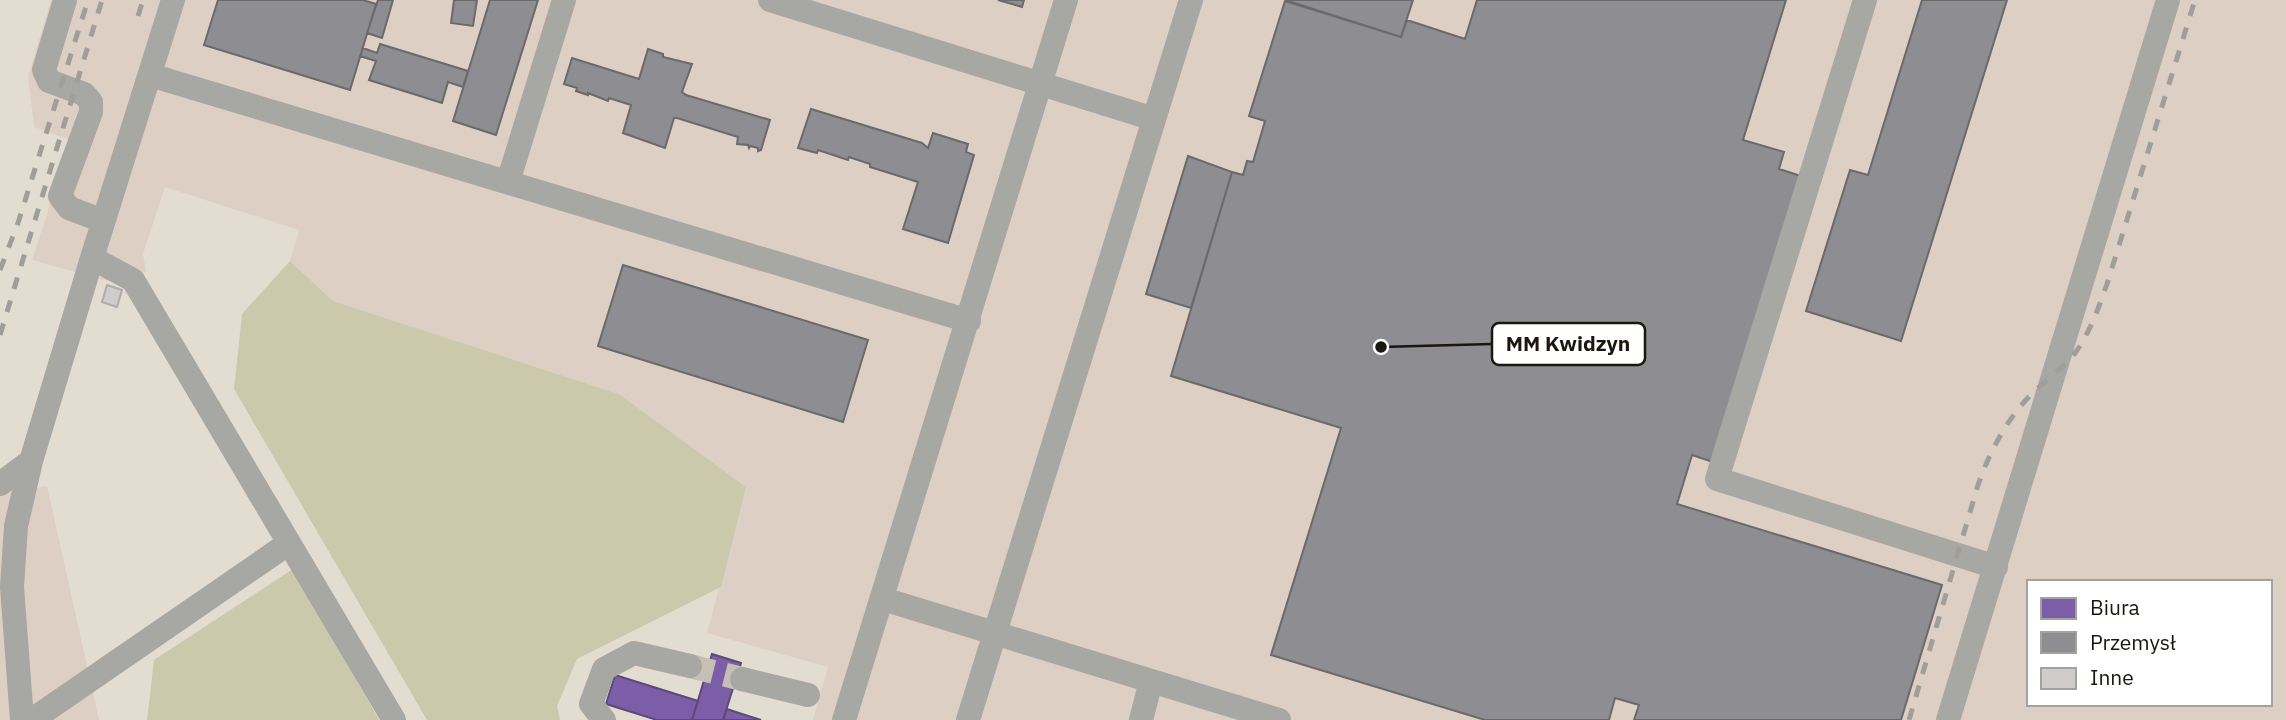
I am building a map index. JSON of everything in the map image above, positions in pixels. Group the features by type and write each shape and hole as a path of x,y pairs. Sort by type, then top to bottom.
{"lane":[{"path":"65,0 44,69 49,82 84,94 91,102 91,112 60,196 69,208 103,221"},
{"path":"22,720 12,587 16,526 31,461 173,0"},
{"path":"508,182 564,0"},
{"path":"770,0 1040,86 1154,119"},
{"path":"844,720 1066,0"},
{"path":"968,720 1191,0"},
{"path":"1865,0 1717,479 1996,567"},
{"path":"1948,720 2168,0"},
{"path":"150,75 969,321"},
{"path":"92,258 133,280 394,720"},
{"path":"0,484 31,461"},
{"path":"32,720 289,543"},
{"path":"883,599 1279,720"},
{"path":"604,720 591,704 604,669 634,653 690,666"},
{"path":"742,679 808,695"},
{"path":"1142,720 1151,681"}],"shaded area":[{"path":"51,0 2286,0 2286,720 813,720 828,667 707,633 746,487 619,394 333,301 290,261 299,230 165,187 143,254 146,271 133,280 122,285 32,260 71,140 34,127 28,76"},
{"path":"290,261 333,301 619,394 746,487 721,587 577,659 557,706 560,720 427,720 234,389 242,314"},
{"path":"47,486 99,720 0,720 0,494"},
{"path":"293,569 379,720 147,720 154,660"}],"building: Biura":[{"path":"712,654 741,663 723,720 692,720"},
{"path":"615,675 698,701 692,720 657,720 606,704"},
{"path":"727,709 742,714 761,720 723,720"}],"building: Przemysł":[{"path":"218,0 363,0 376,4 350,90 204,45"},
{"path":"378,0 393,0 382,38 367,33"},
{"path":"454,0 477,0 473,26 451,23"},
{"path":"490,0 538,0 496,135 453,121"},
{"path":"998,0 1024,0 1022,7"},
{"path":"1285,0 1413,0 1401,37"},
{"path":"1477,0 1786,0 1743,140 1784,152 1779,169 1804,177 1716,463 1692,455 1677,504 1942,585 1901,720 1634,720 1639,705 1615,698 1609,720 1485,720 1271,655 1341,428 1171,376 1232,172 1243,175 1247,161 1253,162 1265,121 1249,116 1285,1 1401,37 1407,20 1465,39"},
{"path":"1922,0 2007,0 1901,341 1806,311 1850,170 1868,175"},
{"path":"380,44 468,71 463,87 448,82 442,103 369,80 376,61 360,56 363,48 377,53"},
{"path":"648,49 663,54 663,57 692,64 682,92 686,95 770,120 761,150 737,144 738,137 677,118 674,118 665,148 623,133 631,105 588,95 564,84 572,58 639,79"},
{"path":"811,109 922,143 928,148 933,133 968,144 966,152 974,155 948,243 903,229 918,182 870,167 870,164 849,157 848,160 818,150 817,153 798,148"},
{"path":"1188,156 1232,172 1191,308 1146,294"},
{"path":"623,265 868,340 843,422 598,346"}],"building: Inne":[{"path":"107,285 122,290 117,307 102,302"}],"tunnel":[{"path":"690,666 742,679"}],"railway":[{"path":"0,270 18,223 88,0"},
{"path":"0,335 102,0"},
{"path":"138,16 143,0"},
{"path":"1909,720 1978,485 1992,451 2003,430 2025,401 2072,357 2096,313 2195,0"}],"place":[{"name":"MM Kwidzyn","path":"1381,347"}]}
